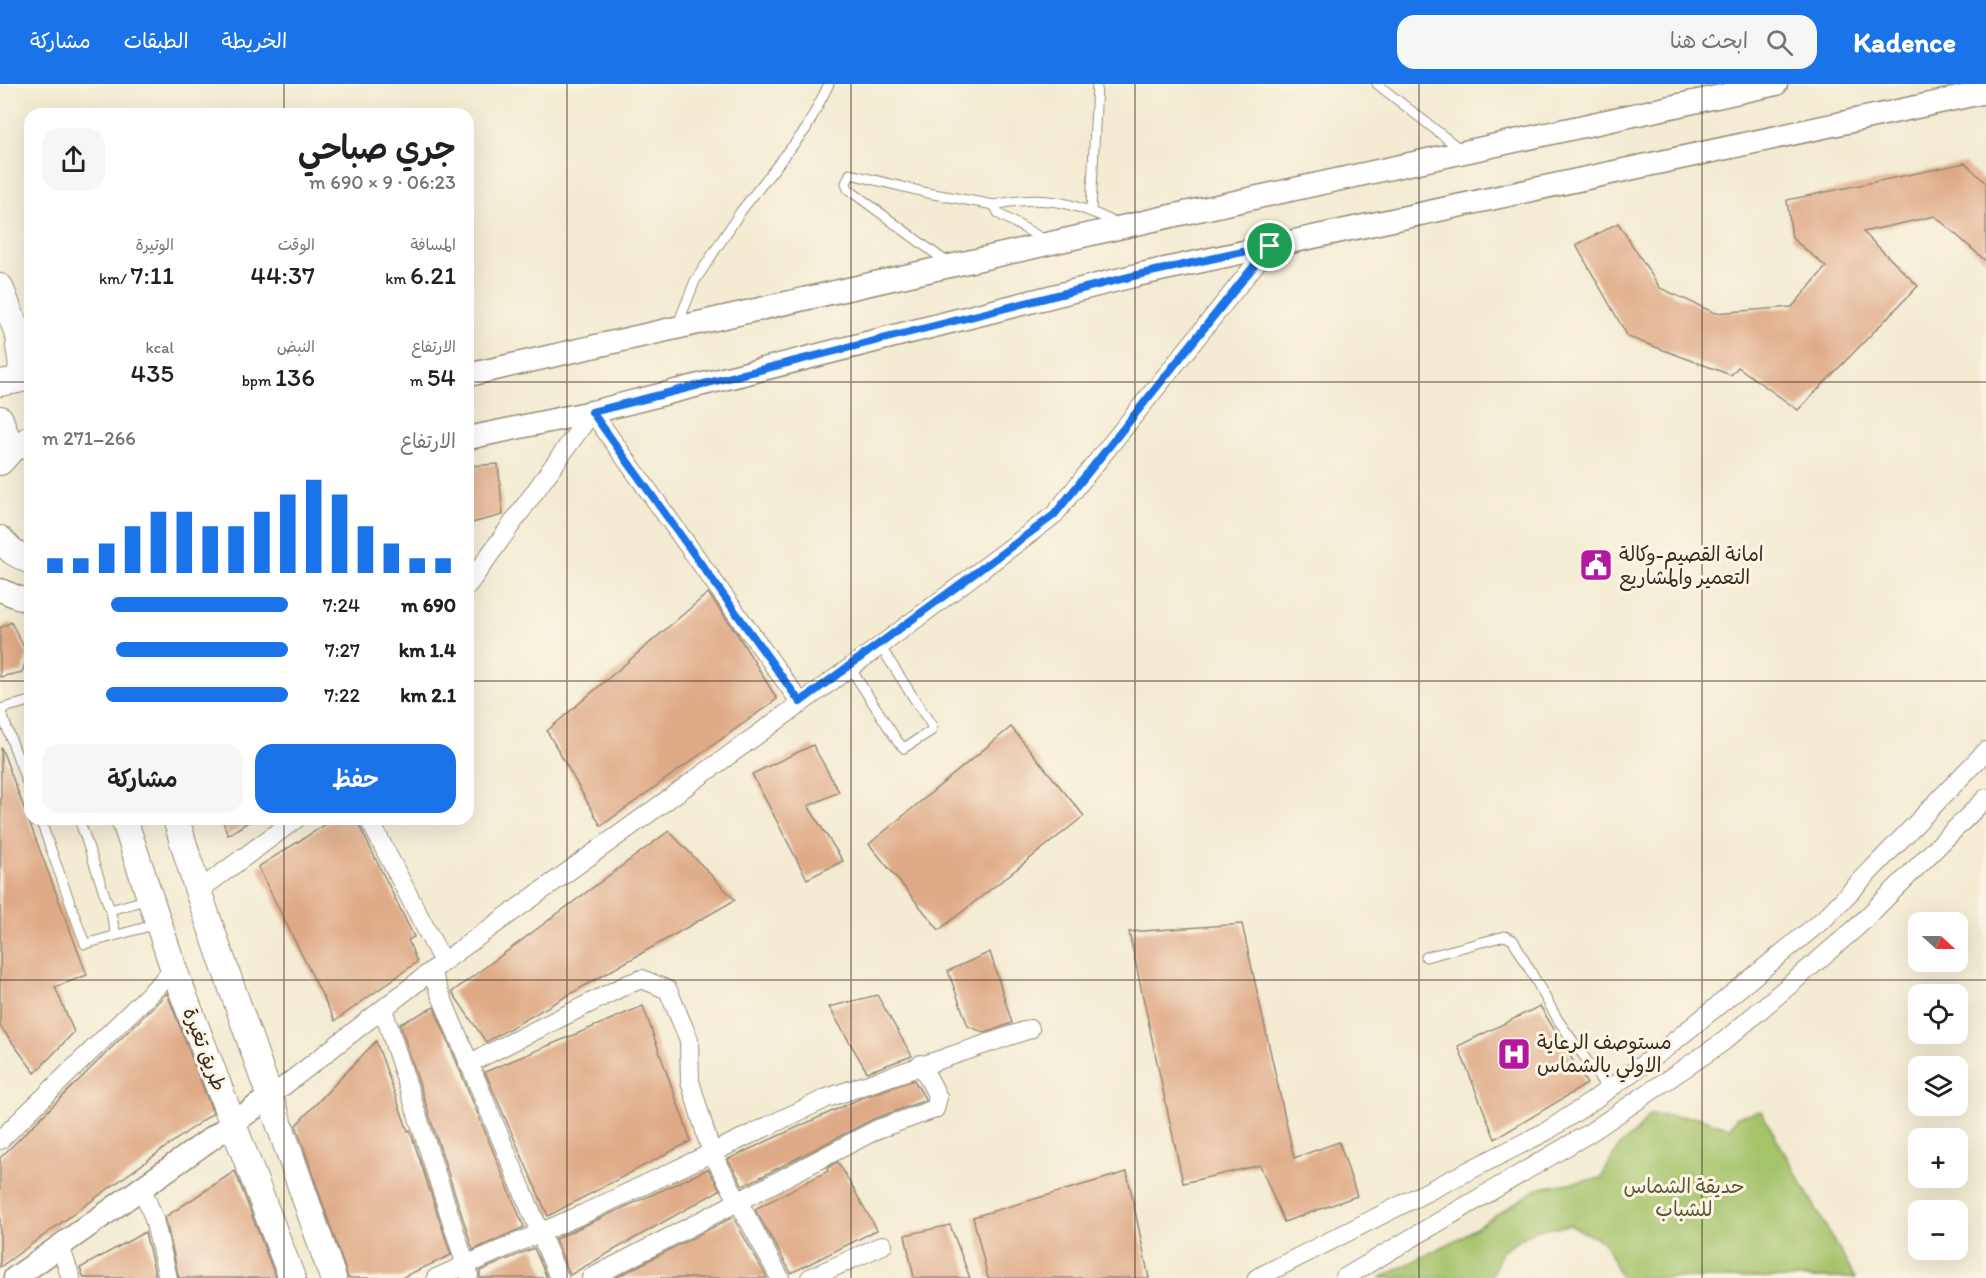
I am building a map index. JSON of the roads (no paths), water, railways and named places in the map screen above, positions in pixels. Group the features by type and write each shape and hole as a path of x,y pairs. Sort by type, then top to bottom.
{"main road":[{"path":"0,287 24,345 18,380 0,383"},
{"path":"0,419 14,450"},
{"path":"0,540 13,552 24,558"},
{"name":"طريق تغيرة","path":"126,825 174,970 292,1278"},
{"path":"178,825 198,891 333,1278"}],"street":[{"path":"474,374 1051,243 1776,84"},
{"path":"474,437 592,412 1137,275 1986,92"},
{"path":"15,1278 271,1096 437,967 849,666 880,646 1054,515 1270,246"},
{"path":"474,577 592,412"},
{"path":"592,412 800,702"},
{"path":"0,590 24,600"},
{"path":"1257,1278 1547,1131 1608,1090 1666,1047 1825,918 1986,751"},
{"path":"1344,1278 1591,1132 1723,1042 1857,927 1986,798"},
{"path":"198,891 288,825"},
{"path":"372,825 437,967 468,1064 559,1278"},
{"path":"0,1139 174,970"},
{"path":"468,1064 628,984 642,979 655,982 668,990 689,1040 690,1081 711,1151 780,1278"},
{"path":"383,1009 468,1272"},
{"path":"436,1278 468,1272 539,1233 827,1098 921,1064 1030,1029"},
{"path":"591,1278 878,1129 935,1109 938,1097 921,1064"},
{"path":"142,1188 154,1219 168,1278"},
{"path":"810,1278 883,1245"},
{"path":"60,1246 71,1278"}],"lane":[{"path":"676,328 695,281 741,211 806,129 829,84"},
{"path":"1091,210 1097,84"},
{"path":"1377,84 1463,152"},
{"path":"951,266 848,189 847,178 850,174 994,205 1034,199 1058,201 1091,210 1123,227"},
{"path":"994,205 999,214 1051,243"},
{"path":"849,666 898,742 904,748 909,747 931,731 932,726 880,646"},
{"path":"24,702 0,708 24,774"},
{"path":"42,825 85,944 158,923"},
{"path":"81,825 110,910 116,935"},
{"path":"110,910 149,899"},
{"path":"1426,957 1505,936 1513,940 1558,1020 1608,1090"}],"place":[{"name":"امانة القصيم-وكالة التعمير والمشاريع","path":"1596,565"},
{"name":"مستوصف الرعاية الاولي بالشماس","path":"1514,1054"}],"park label":[{"name":"حديقة الشماس للشباب","path":"1684,1198"}]}
